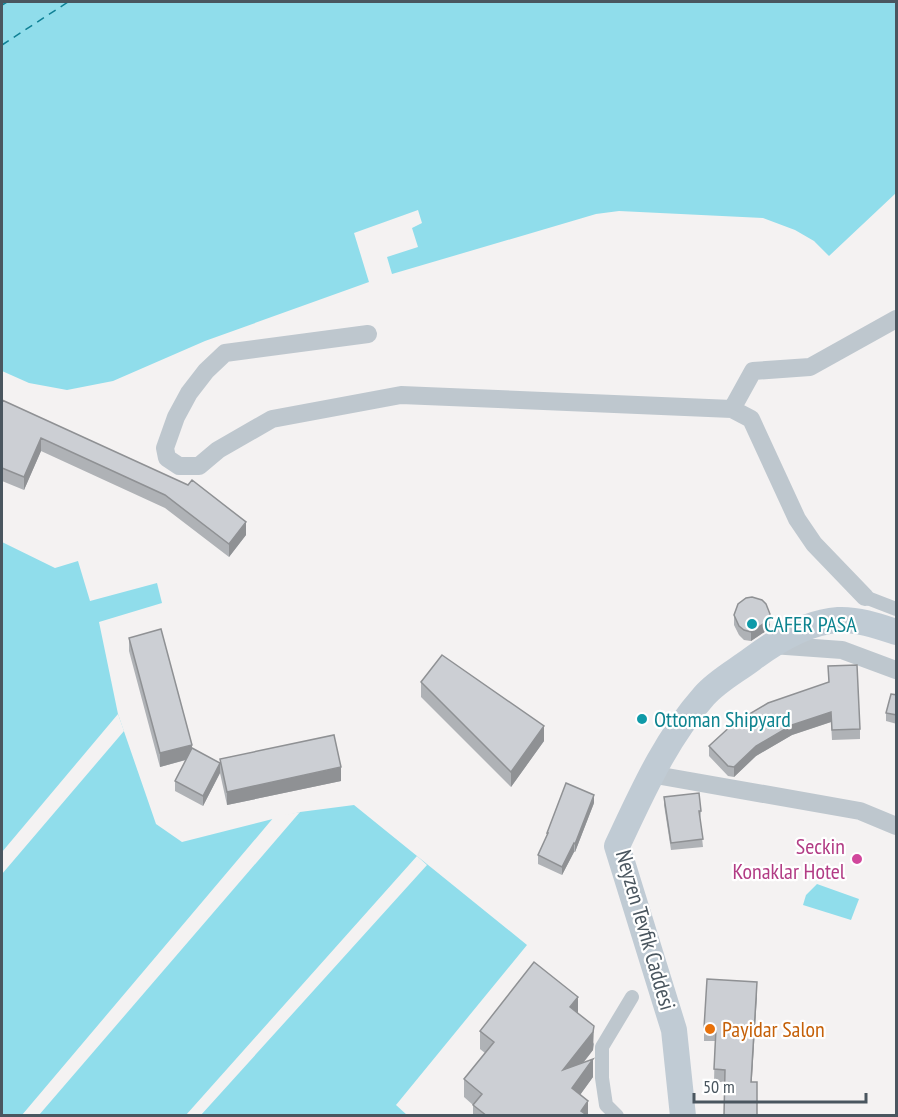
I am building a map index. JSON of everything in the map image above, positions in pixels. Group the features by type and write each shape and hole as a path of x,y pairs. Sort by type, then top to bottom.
{"main road":[{"name":"Neyzen Tevfik Caddesi","path":"683,1116 674,1030 617,846 650,774 671,739 706,694 770,645 810,626 839,620 868,623 897,633"}],"street":[{"path":"732,409 753,371 810,367 897,319"},
{"path":"369,334 225,353 206,371 189,393 176,417 165,448 167,458 179,466 199,466 218,450 272,419 401,394 732,409 751,419 797,519 814,544 865,597 897,609"},
{"path":"770,645 842,650 897,670"},
{"path":"650,774 860,811 897,826"},
{"path":"617,1116 606,1105 602,1078 602,1047 632,997"}],"water":[{"path":"2,2 896,2 896,193 829,256 814,241 795,230 763,218 619,211 596,214 392,274 387,257 418,247 412,228 422,223 418,210 354,233 369,282 205,341 113,381 67,390 29,383 2,371"},
{"path":"2,542 55,568 78,561 90,601 157,583 162,603 99,622 118,714 156,824 182,842 300,812 354,805 527,945 396,1105 407,1115 2,1115"},
{"path":"817,884 859,899 851,920 803,905 806,895"}],"pier":[{"path":"118,714 124,731 2,874 2,852"},
{"path":"300,812 39,1115 22,1115 274,817"},
{"path":"417,856 427,865 201,1115 186,1115"}],"building":[{"path":"2,400 188,485 192,480 246,522 229,544 165,495 41,438 24,477 2,468"},
{"name":"CAFER PASA","path":"752,597 762,600 770,614 769,620 751,632 739,626 734,615 738,604"},
{"path":"161,629 192,745 160,753 129,638"},
{"path":"442,655 544,726 511,772 421,682"},
{"path":"857,665 860,729 832,730 831,712 792,725 756,746 734,767 728,766 709,746 734,723 768,703 829,682 828,666"},
{"path":"891,694 897,695 897,715 886,713"},
{"path":"334,735 341,767 227,792 220,759"},
{"path":"192,748 220,763 203,796 175,781"},
{"path":"566,783 594,795 575,844 562,867 538,855"},
{"path":"699,793 703,839 671,843 664,797"},
{"path":"534,962 578,997 570,1007 594,1026 593,1032 563,1070 593,1059 572,1088 588,1101 581,1111 588,1116 487,1116 473,1105 482,1094 464,1079 494,1042 480,1031"},
{"path":"707,979 757,982 751,1082 757,1082 757,1116 724,1116 725,1070 714,1069 716,1029 704,1028"}],"ferry route":[{"path":"2,5 7,2"},
{"path":"2,45 68,2"}],"place":[{"name":"CAFER PASA","path":"752,624"},
{"name":"Ottoman Shipyard","path":"642,719"},
{"name":"Seckin Konaklar Hotel","path":"857,859"},
{"name":"Payidar Salon","path":"710,1029"}]}
